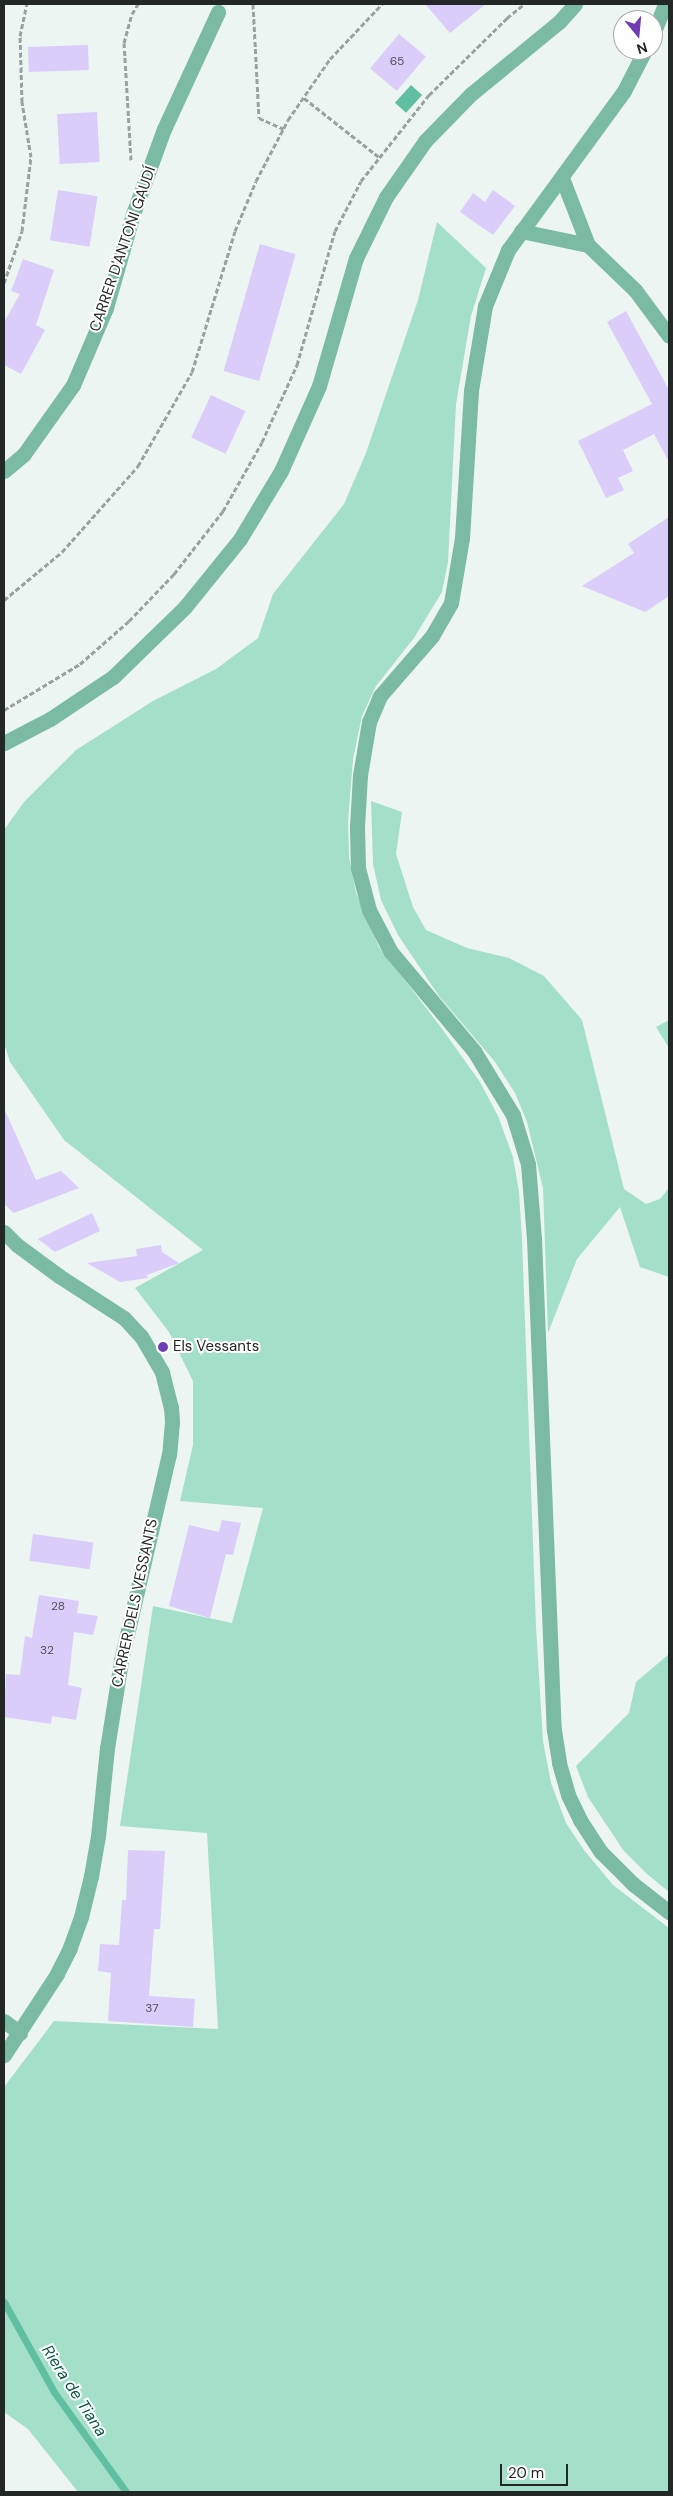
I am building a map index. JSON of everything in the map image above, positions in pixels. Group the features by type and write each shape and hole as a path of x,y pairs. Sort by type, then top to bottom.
{"street":[{"path":"4,743 50,719 113,677 185,607 240,539 281,471 319,386 356,258 386,197 425,141 471,94 559,22 575,4"},
{"name":"CARRER D'ANTONI GAUDÍ","path":"4,471 24,454 73,385 106,308 133,214 164,129 218,12"},
{"path":"640,60 624,92 508,250 485,306 471,391 462,538 451,603 432,636 380,696 370,722 360,775 356,827 358,868 369,910 391,952 474,1051 513,1115 528,1164 534,1238 554,1730 559,1763 568,1795 580,1820 602,1852 633,1884 669,1912"},
{"path":"562,178 588,245 635,290 669,336"},
{"path":"521,231 588,245"},
{"name":"CARRER DELS VESSANTS","path":"4,1232 17,1245 59,1276 124,1318 141,1336 162,1372 171,1407 172,1422 169,1454 121,1661 107,1748 92,1876 70,1948 57,1974 4,2055"},
{"path":"4,2021 20,2033"}],"path":[{"path":"4,282 22,230 31,157 22,102 20,36 28,4"},
{"path":"132,165 124,43 132,14 138,4"},
{"path":"253,4 259,118 284,129"},
{"path":"4,600 62,552 138,466 192,372 235,231 256,181 284,129 330,59 382,4"},
{"path":"4,710 80,664 129,621 174,574 223,511 262,442 297,365 335,231 361,181 429,95 507,18 524,4"},
{"path":"304,98 380,157"}],"shaded area":[{"path":"411,85 422,95 406,113 395,103"},
{"path":"437,222 486,268 471,316 456,404 448,562 442,592 414,638 376,686 362,716 353,759 348,822 349,857 356,893 379,947 440,1026 480,1082 498,1116 513,1157 519,1192 522,1238 536,1627 543,1741 551,1783 566,1823 584,1850 613,1885 669,1928 669,2492 78,2492 28,2429 4,2412 4,2087 54,2021 218,2029 207,1833 120,1826 153,1606 232,1623 263,1508 180,1501 193,1445 193,1381 169,1332 135,1288 203,1250 64,1140 10,1062 4,1043 4,830 24,802 76,750 153,701 216,669 258,638 273,594 344,504 366,453 418,300"},
{"path":"371,801 402,812 396,854 413,907 426,930 467,948 509,958 544,976 582,1020 624,1189 646,1204 660,1199 669,1188 669,1277 640,1267 620,1207 577,1259 548,1333 543,1188 527,1122 515,1093 495,1062 439,996 398,935 381,900 373,864"},
{"path":"669,1020 669,1048 656,1027"},
{"path":"669,1654 669,1892 647,1874 624,1851 588,1797 576,1766 629,1713 636,1682"}],"building":[{"path":"425,4 486,4 450,33"},
{"path":"399,34 426,56 397,91 370,68"},
{"path":"88,45 89,70 29,72 28,47"},
{"path":"97,112 100,162 60,164 57,114"},
{"path":"58,190 98,196 90,247 50,240"},
{"path":"493,190 515,206 493,235 460,212 473,193 485,202"},
{"path":"260,244 296,254 259,381 224,371"},
{"path":"23,259 54,270 36,325 45,330 21,374 4,365 4,322 20,294 11,291"},
{"path":"626,311 669,390 669,462 654,434 623,450 633,471 618,478 624,490 606,498 578,441 652,404 607,322"},
{"path":"211,395 245,411 226,454 191,438"},
{"path":"669,517 669,596 645,612 582,586 634,553 628,544"},
{"path":"4,1108 36,1180 61,1171 79,1188 14,1213 4,1204"},
{"path":"92,1213 100,1231 55,1252 38,1239"},
{"path":"161,1245 162,1252 179,1263 147,1275 148,1278 120,1282 87,1263 137,1256 136,1249"},
{"path":"222,1520 241,1523 233,1555 226,1554 210,1618 169,1606 189,1525 219,1532"},
{"path":"33,1534 93,1542 90,1569 29,1561"},
{"path":"39,1595 79,1601 77,1613 98,1616 93,1635 74,1632 68,1685 82,1688 76,1720 52,1716 51,1724 4,1717 6,1674 20,1675 25,1636 32,1638"},
{"path":"128,1850 165,1851 160,1929 154,1929 149,1996 195,1999 193,2027 108,2021 111,1973 98,1971 100,1944 119,1945 122,1900 126,1900"}],"waterway":[{"name":"Riera de Tiana","path":"4,2302 54,2392 126,2492"}],"place":[{"name":"Els Vessants","path":"163,1347"}]}
